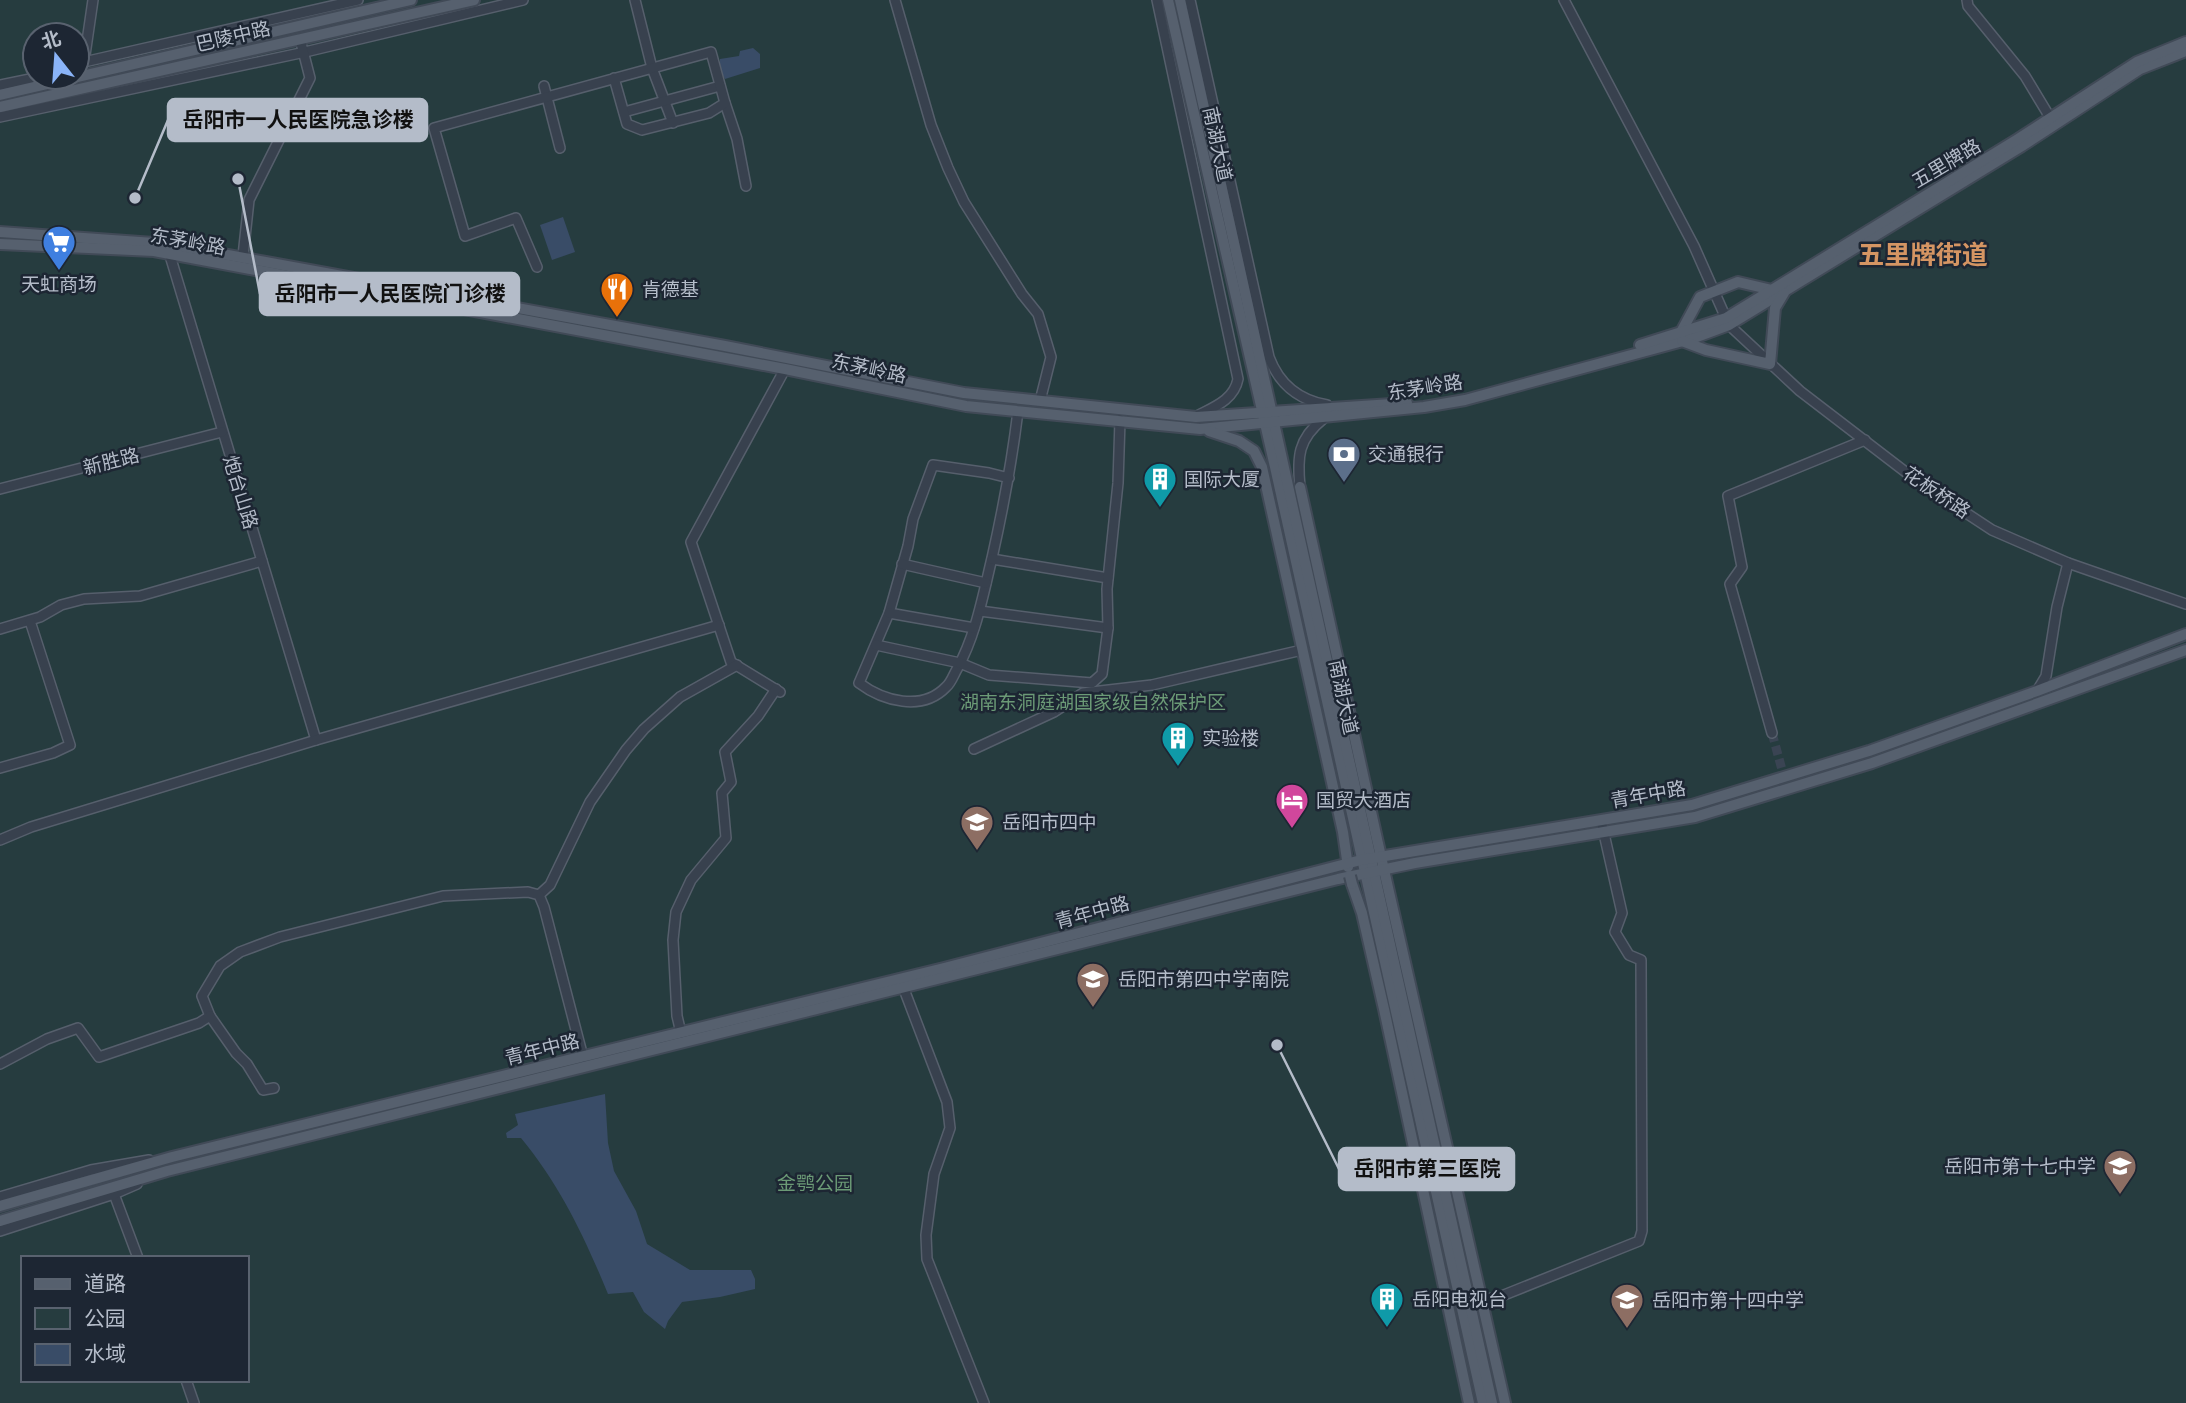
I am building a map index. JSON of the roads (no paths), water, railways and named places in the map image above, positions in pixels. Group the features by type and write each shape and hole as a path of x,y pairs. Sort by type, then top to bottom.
{"main road":[{"name":"巴陵中路","path":"0,95 411,0"},
{"name":"巴陵中路","path":"0,107 474,0"},
{"name":"南湖大道","path":"1168,0 1205,139 1374,872 1492,1403"},
{"path":"1180,0 1205,139"},
{"name":"五里牌路","path":"1728,321 1785,291 2052,122 2137,62 2186,42"},
{"name":"五里牌路","path":"1728,321 1772,290 2140,69 2186,51"},
{"name":"东茅岭路","path":"0,232 243,257 964,393 1196,416 1423,402 1681,337"},
{"name":"东茅岭路","path":"0,244 154,251 168,249 966,406 1200,429 1323,419 1465,400 1728,321"},
{"path":"1772,290 1738,282 1700,298 1681,337 1706,350 1770,364 1775,308 1785,291"},
{"path":"1200,429 1239,441 1254,451 1262,467 1343,832 1351,880 1362,913 1384,1009 1469,1403"},
{"path":"1300,488 1371,859 1505,1403"},
{"name":"青年中路","path":"0,1221 167,1171 902,984 1348,864 1692,805 1869,751 2186,634"},
{"name":"青年中路","path":"0,1206 172,1157 681,1033 902,984 1374,872 1695,817 1872,763 2186,650"},
{"name":"南湖大道","path":"1374,872 1483,1403"}],"street":[{"path":"89,21 93,0"},
{"path":"91,61 358,0"},
{"path":"0,117 305,52 523,0"},
{"path":"635,0 652,68 673,122"},
{"path":"895,0 931,125 948,168 964,202 1022,294 1038,314 1047,338 1051,357 1040,401"},
{"path":"1157,0 1238,379 1230,396 1219,405 1196,416"},
{"path":"1190,0 1269,357 1275,372 1291,390 1316,403 1337,407"},
{"path":"1564,0 1694,246 1728,321"},
{"path":"1966,0 2025,76 2052,122"},
{"path":"243,257 249,200 310,78 300,39"},
{"path":"537,267 516,218 465,236 434,128 711,52 737,139 746,186"},
{"path":"614,78 627,124 642,131 709,113 725,103"},
{"path":"0,85 21,81"},
{"path":"544,86 560,148"},
{"path":"624,112 720,86"},
{"name":"炮台山路","path":"168,249 316,740"},
{"name":"花板桥路","path":"1728,321 1770,364 1865,440 1916,480 1992,530 2068,563 2186,604"},
{"path":"681,1033 674,971 676,912 691,880 726,838 722,793 730,782 725,752 778,691 731,662 691,542 785,369"},
{"path":"1009,478 933,465 913,519 889,613 859,683 874,695 900,702 929,699 947,687 960,663 980,611 992,559 1009,478 1018,411"},
{"path":"1300,488 1298,464 1303,441 1310,429 1323,419"},
{"path":"876,645 960,663 989,675 1092,683 1102,674 1108,628 1108,578 1118,484 1120,420"},
{"name":"新胜路","path":"0,489 222,432"},
{"path":"1772,733 1730,584 1742,566 1728,496 1865,440"},
{"path":"992,559 1108,578"},
{"path":"0,629 30,621 61,605 84,599 140,596 262,561"},
{"path":"2037,691 2046,676 2057,607 2068,563"},
{"path":"902,564 986,583"},
{"path":"980,611 1108,628"},
{"path":"889,613 974,628"},
{"path":"0,768 53,754 70,744 30,621"},
{"path":"0,840 30,828 316,740 719,625"},
{"path":"974,749 1054,712 1083,693 1152,685 1302,650"},
{"path":"274,1088 263,1090 247,1064 210,1016 202,996 220,965 262,943 443,896 514,892 539,895 550,885 590,803 635,739 680,697 699,685 726,674 737,665"},
{"path":"1481,1300 1499,1297 1639,1241 1642,1231 1641,960 1629,955 1615,932 1622,913 1601,820"},
{"path":"539,895 554,939 583,1057"},
{"path":"902,984 947,1102 950,1128 934,1174 926,1235 927,1259 984,1403"},
{"path":"0,1064 47,1039 78,1028 99,1057 199,1023 210,1016"},
{"path":"0,1197 91,1170 172,1157"},
{"path":"0,1231 114,1194 167,1171"},
{"path":"114,1194 137,1256"},
{"path":"187,1382 194,1403"}],"water":[{"path":"753,48 760,54 760,68 725,79 720,71 720,59 739,56 740,51"},
{"path":"563,217 575,252 552,260 540,225"},
{"path":"605,1094 608,1143 614,1171 636,1211 647,1244 690,1270 751,1270 755,1289 682,1302 665,1329 644,1312 633,1292 608,1294 581,1232 548,1174 521,1138 507,1138 506,1133 518,1125 515,1114"}],"tunnel":[{"path":"1772,733 1784,777"}],"place":[{"name":"岳阳市一人民医院门诊楼","path":"238,179"},
{"name":"岳阳市一人民医院急诊楼","path":"135,198"},
{"name":"天虹商场","path":"59,272"},
{"name":"肯德基","path":"617,319"},
{"name":"交通银行","path":"1344,484"},
{"name":"国际大厦","path":"1160,509"},
{"name":"实验楼","path":"1178,768"},
{"name":"国贸大酒店","path":"1292,830"},
{"name":"岳阳市四中","path":"977,852"},
{"name":"岳阳市第四中学南院","path":"1093,1009"},
{"name":"岳阳市第三医院","path":"1277,1045"},
{"name":"岳阳市第十七中学","path":"2120,1196"},
{"name":"岳阳电视台","path":"1387,1329"},
{"name":"岳阳市第十四中学","path":"1627,1330"}],"district":[{"name":"五里牌街道","path":"1923,255"}],"park label":[{"name":"湖南东洞庭湖国家级自然保护区","path":"1093,702"},
{"name":"金鹗公园","path":"815,1183"}]}
